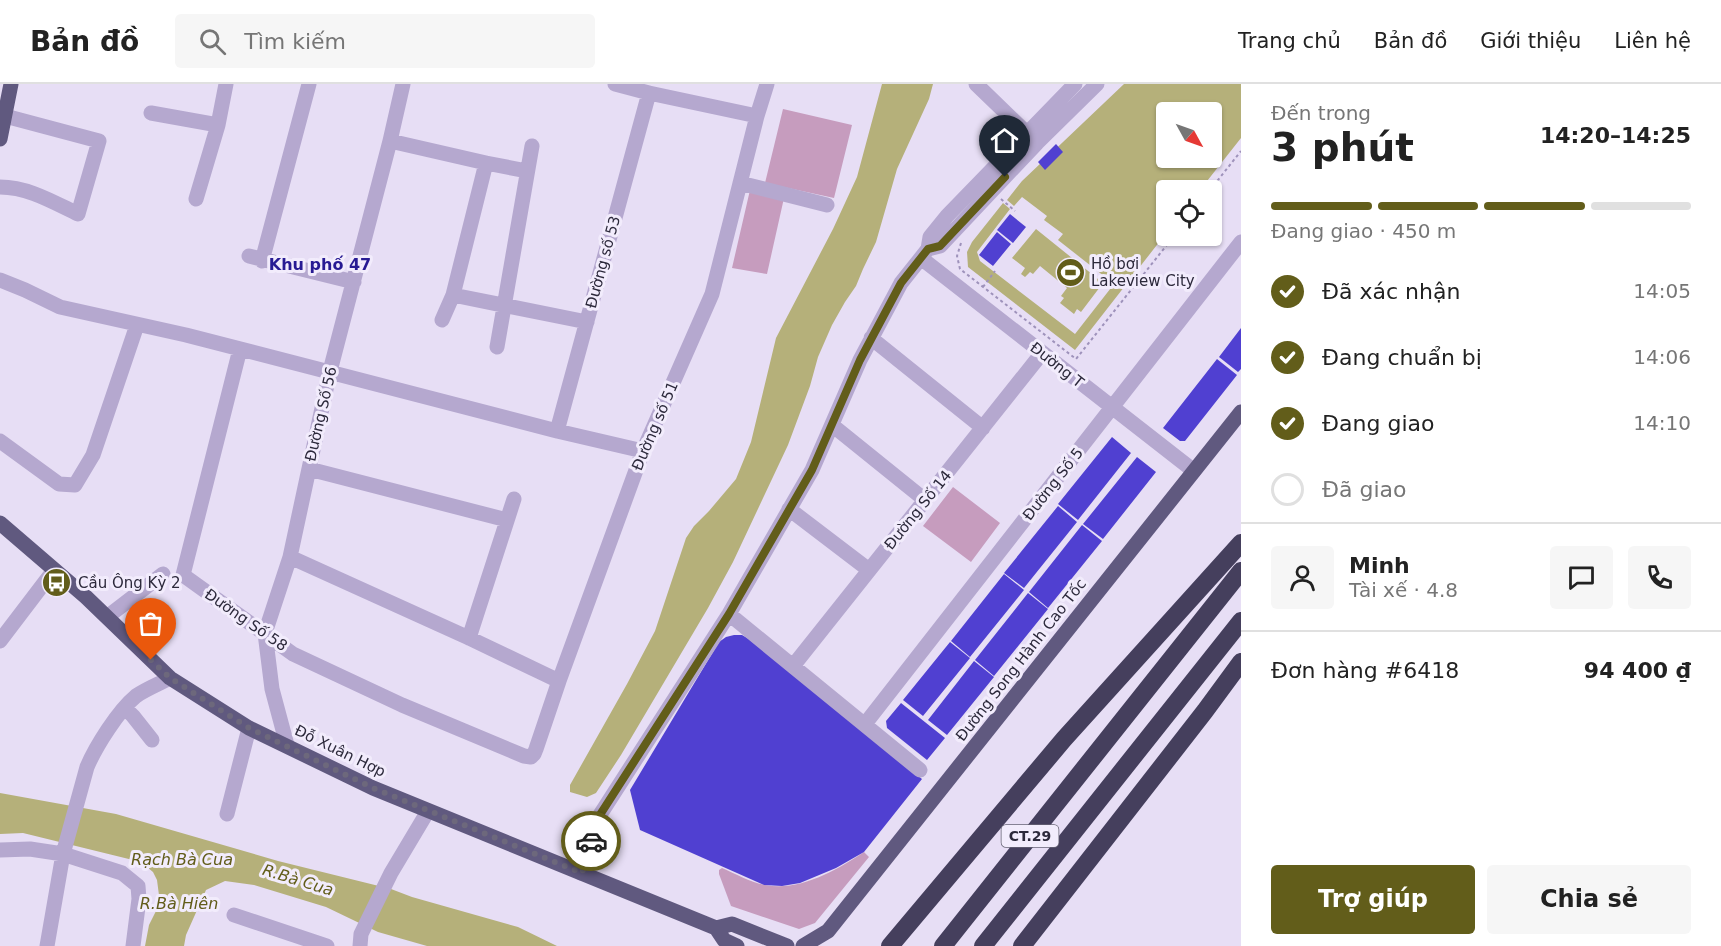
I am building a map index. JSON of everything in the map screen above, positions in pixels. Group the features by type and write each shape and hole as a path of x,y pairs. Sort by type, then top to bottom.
{"highway":[{"path":"890,946 1064,739 1241,543"},
{"name":"CT.29","path":"943,946 1241,572"},
{"name":"CT.29","path":"983,946 1241,621"},
{"path":"1022,946 1241,662"}],"main road":[{"path":"0,139 11,84"},
{"name":"Đường Song Hành Cao Tốc","path":"803,946 827,939 1241,412"},
{"name":"Đỗ Xuân Hợp","path":"0,524 107,617 170,678 249,728 373,788 716,928 724,940 737,946"},
{"name":"Đỗ Xuân Hợp","path":"716,928 732,924 787,946"}],"street":[{"path":"196,199 218,125 226,84"},
{"path":"309,84 255,259 354,282"},
{"name":"Đường Số 56","path":"287,745 272,688 265,633 290,557 330,371 403,84"},
{"path":"615,84 757,116"},
{"name":"Đường số 51","path":"524,756 527,758 534,754 643,451 712,294 766,84"},
{"path":"976,84 1032,138"},
{"path":"1032,138 1075,84"},
{"path":"582,873 596,821 729,614 812,470 871,338 901,283 924,253 930,237 947,216 1032,138 1097,84"},
{"name":"Đường số 53","path":"557,430 649,93"},
{"path":"151,113 218,125"},
{"path":"0,187 22,190 78,214 99,141 5,116"},
{"path":"390,141 527,171"},
{"path":"497,347 532,146"},
{"path":"442,320 453,295 486,163"},
{"path":"740,183 827,205"},
{"name":"Đường Số 5","path":"865,724 1241,242"},
{"name":"Đường T","path":"924,253 1042,353 1194,471"},
{"path":"0,280 60,307 186,335 643,451"},
{"path":"453,295 587,322"},
{"path":"0,441 59,484 75,485 93,455 137,325"},
{"path":"871,338 983,428"},
{"name":"Đường Số 58","path":"240,349 183,575 293,654 402,705 524,756"},
{"name":"Đường Số 14","path":"793,666 1042,353"},
{"path":"832,425 925,500"},
{"path":"309,469 507,520"},
{"path":"469,638 514,498"},
{"path":"789,509 869,570"},
{"path":"290,557 559,681"},
{"path":"0,641 54,570"},
{"path":"107,617 163,574"},
{"path":"729,614 920,770"},
{"path":"47,946 63,854 87,767 98,743 137,696 170,678"},
{"path":"125,708 152,740"},
{"path":"227,814 249,728"},
{"path":"360,940 391,873 428,811"},
{"path":"0,850 30,849 63,854 122,873 138,886 139,899 133,946"},
{"path":"234,915 327,946"}],"path":[{"path":"1218,180 1241,151"},
{"path":"999,197 1015,211"},
{"path":"962,241 957,256 960,269 1076,359 1166,246"},
{"path":"983,287 995,271"}],"shaded area":[{"path":"783,109 852,125 834,198 765,183"},
{"path":"750,190 784,198 767,274 732,268"},
{"path":"953,487 1000,523 971,562 923,526"},
{"path":"864,852 869,857 815,923 799,929 731,906 719,874 722,868 759,884 791,885 817,878"}],"water":[{"path":"882,84 933,84 929,99 897,169 876,242 856,286 832,325 818,357 788,445 733,562 621,755 596,793 587,797 570,792 570,785 655,631 686,538 736,479 751,442 776,338 833,229 857,177"},
{"path":"1124,84 1241,84 1241,138 1222,162 1222,102 1156,102 1156,168 1217,168 1208,180 1156,180 1156,246 1075,350 968,267 967,252 972,242 1003,203 1010,209 977,252 980,261 1075,334 1114,284 1058,240 1063,234 1044,220 1047,216 1022,197 1014,206 1007,200 1022,181"},
{"name":"Hồ bơi Lakeview City","path":"1036,229 1103,283 1081,312 1077,309 1074,314 1060,303 1064,298 1061,296 1067,288 1040,266 1033,274 1030,272 1025,277 1021,274 1025,268 1012,258"},
{"name":"Rạch Bà Cua","path":"0,793 116,814 278,861 391,889 518,927 557,946 427,946 378,932 326,907 254,885 225,881 206,890 186,935 184,946 145,946 149,925 160,903 157,880 153,872 141,862 23,833 0,834"}],"building":[{"path":"1056,144 1063,152 1045,170 1038,162"},
{"path":"1010,214 1026,227 1013,243 997,230"},
{"path":"997,232 1011,244 993,266 979,255"},
{"path":"1241,328 1241,369 1238,372 1219,357"},
{"path":"1217,359 1237,375 1185,441 1180,441 1163,428"},
{"path":"1112,437 1131,453 1078,520 1058,504"},
{"path":"1137,457 1156,472 1103,539 1083,524"},
{"path":"1058,506 1077,522 1024,588 1004,573"},
{"path":"1082,525 1102,541 1048,608 1029,592"},
{"path":"1004,574 1024,590 970,657 951,641"},
{"path":"1028,593 1048,609 994,676 975,660"},
{"path":"734,635 742,635 749,639 922,779 864,852 836,868 800,883 782,886 764,885 640,830 630,790 719,642"},
{"path":"950,642 970,658 923,716 903,700"},
{"path":"974,661 994,677 947,735 928,720"},
{"path":"901,703 945,738 927,760 887,728 886,721"}],"way so far":[{"path":"151,660 170,678 249,728 373,788 428,811 582,873 591,841"}],"place":[{"name":"Hồ bơi Lakeview City","path":"1070,273"},
{"name":"Cầu Ông Kỳ 2","path":"57,583"}],"district":[{"name":"Khu phố 47","path":"320,264"}],"route":[{"path":"591,841 596,821 729,614 812,470 860,360 901,283 928,249 940,246 1005,177"}],"water label":[{"name":"R.Bà Cua","path":"298,880"},
{"name":"R.Bà Hiên","path":"179,903"}]}
